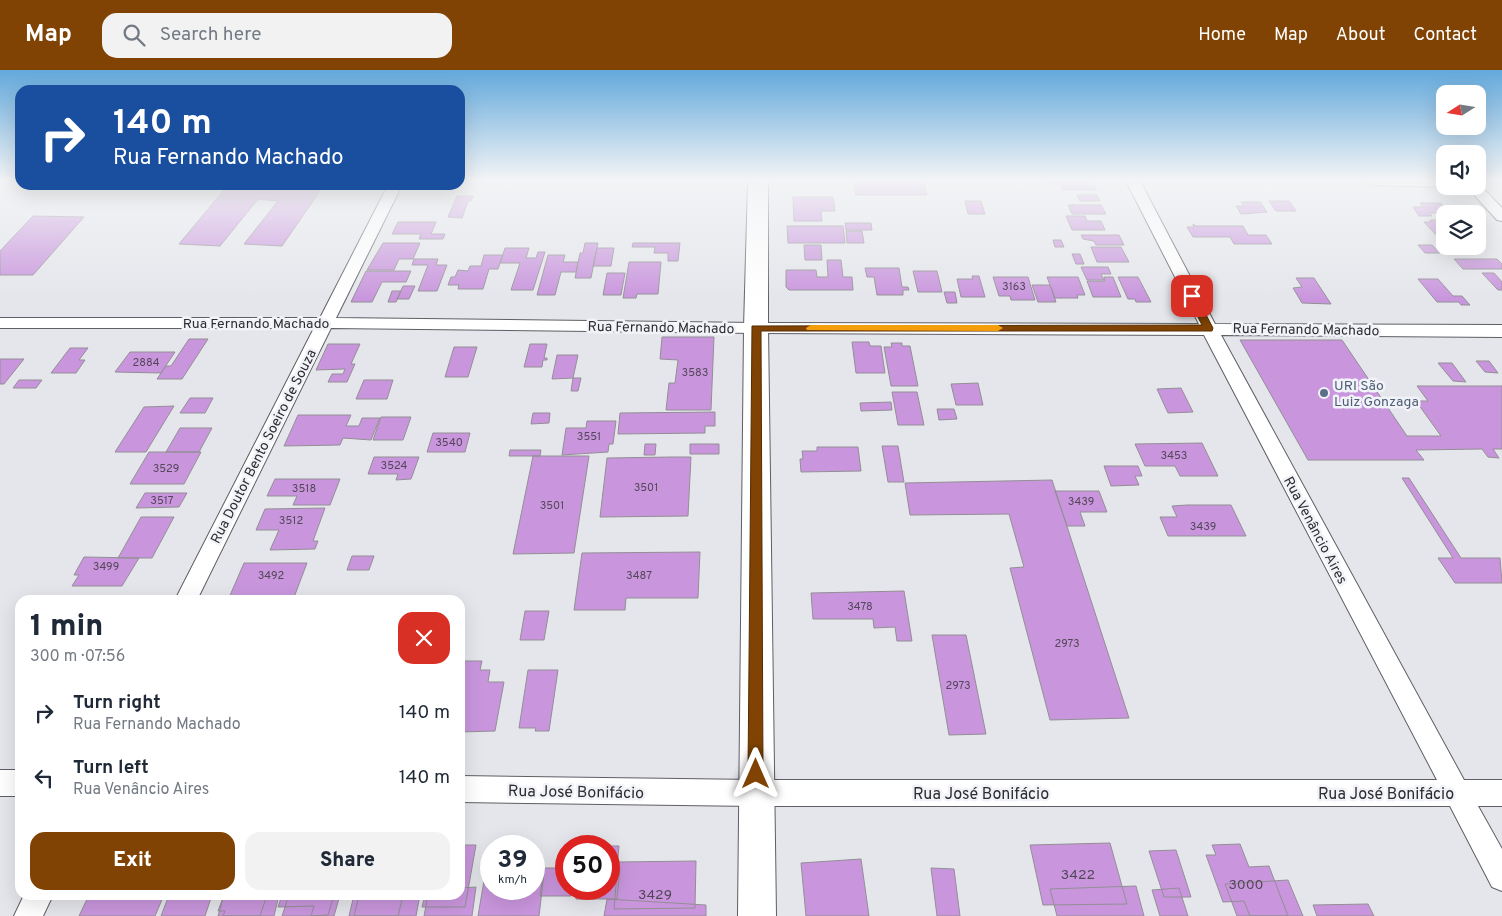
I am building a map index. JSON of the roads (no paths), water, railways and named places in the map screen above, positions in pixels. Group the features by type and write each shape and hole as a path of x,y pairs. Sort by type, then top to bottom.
{"main road":[{"path":"757,220 757,916"}],"street":[{"name":"Rua Doutor Bento Soeiro de Souza","path":"189,595 377,220"},
{"name":"Rua Venâncio Aires","path":"1153,220 1502,877"},
{"name":"Rua Fernando Machado","path":"0,323 325,323 756,328 1209,328 1502,331"},
{"path":"0,783 15,783"},
{"name":"Rua José Bonifácio","path":"465,789 756,794 1502,793"},
{"path":"28,916 36,900"}],"place":[{"name":"URI São Luiz Gonzaga","path":"1324,393"}]}
